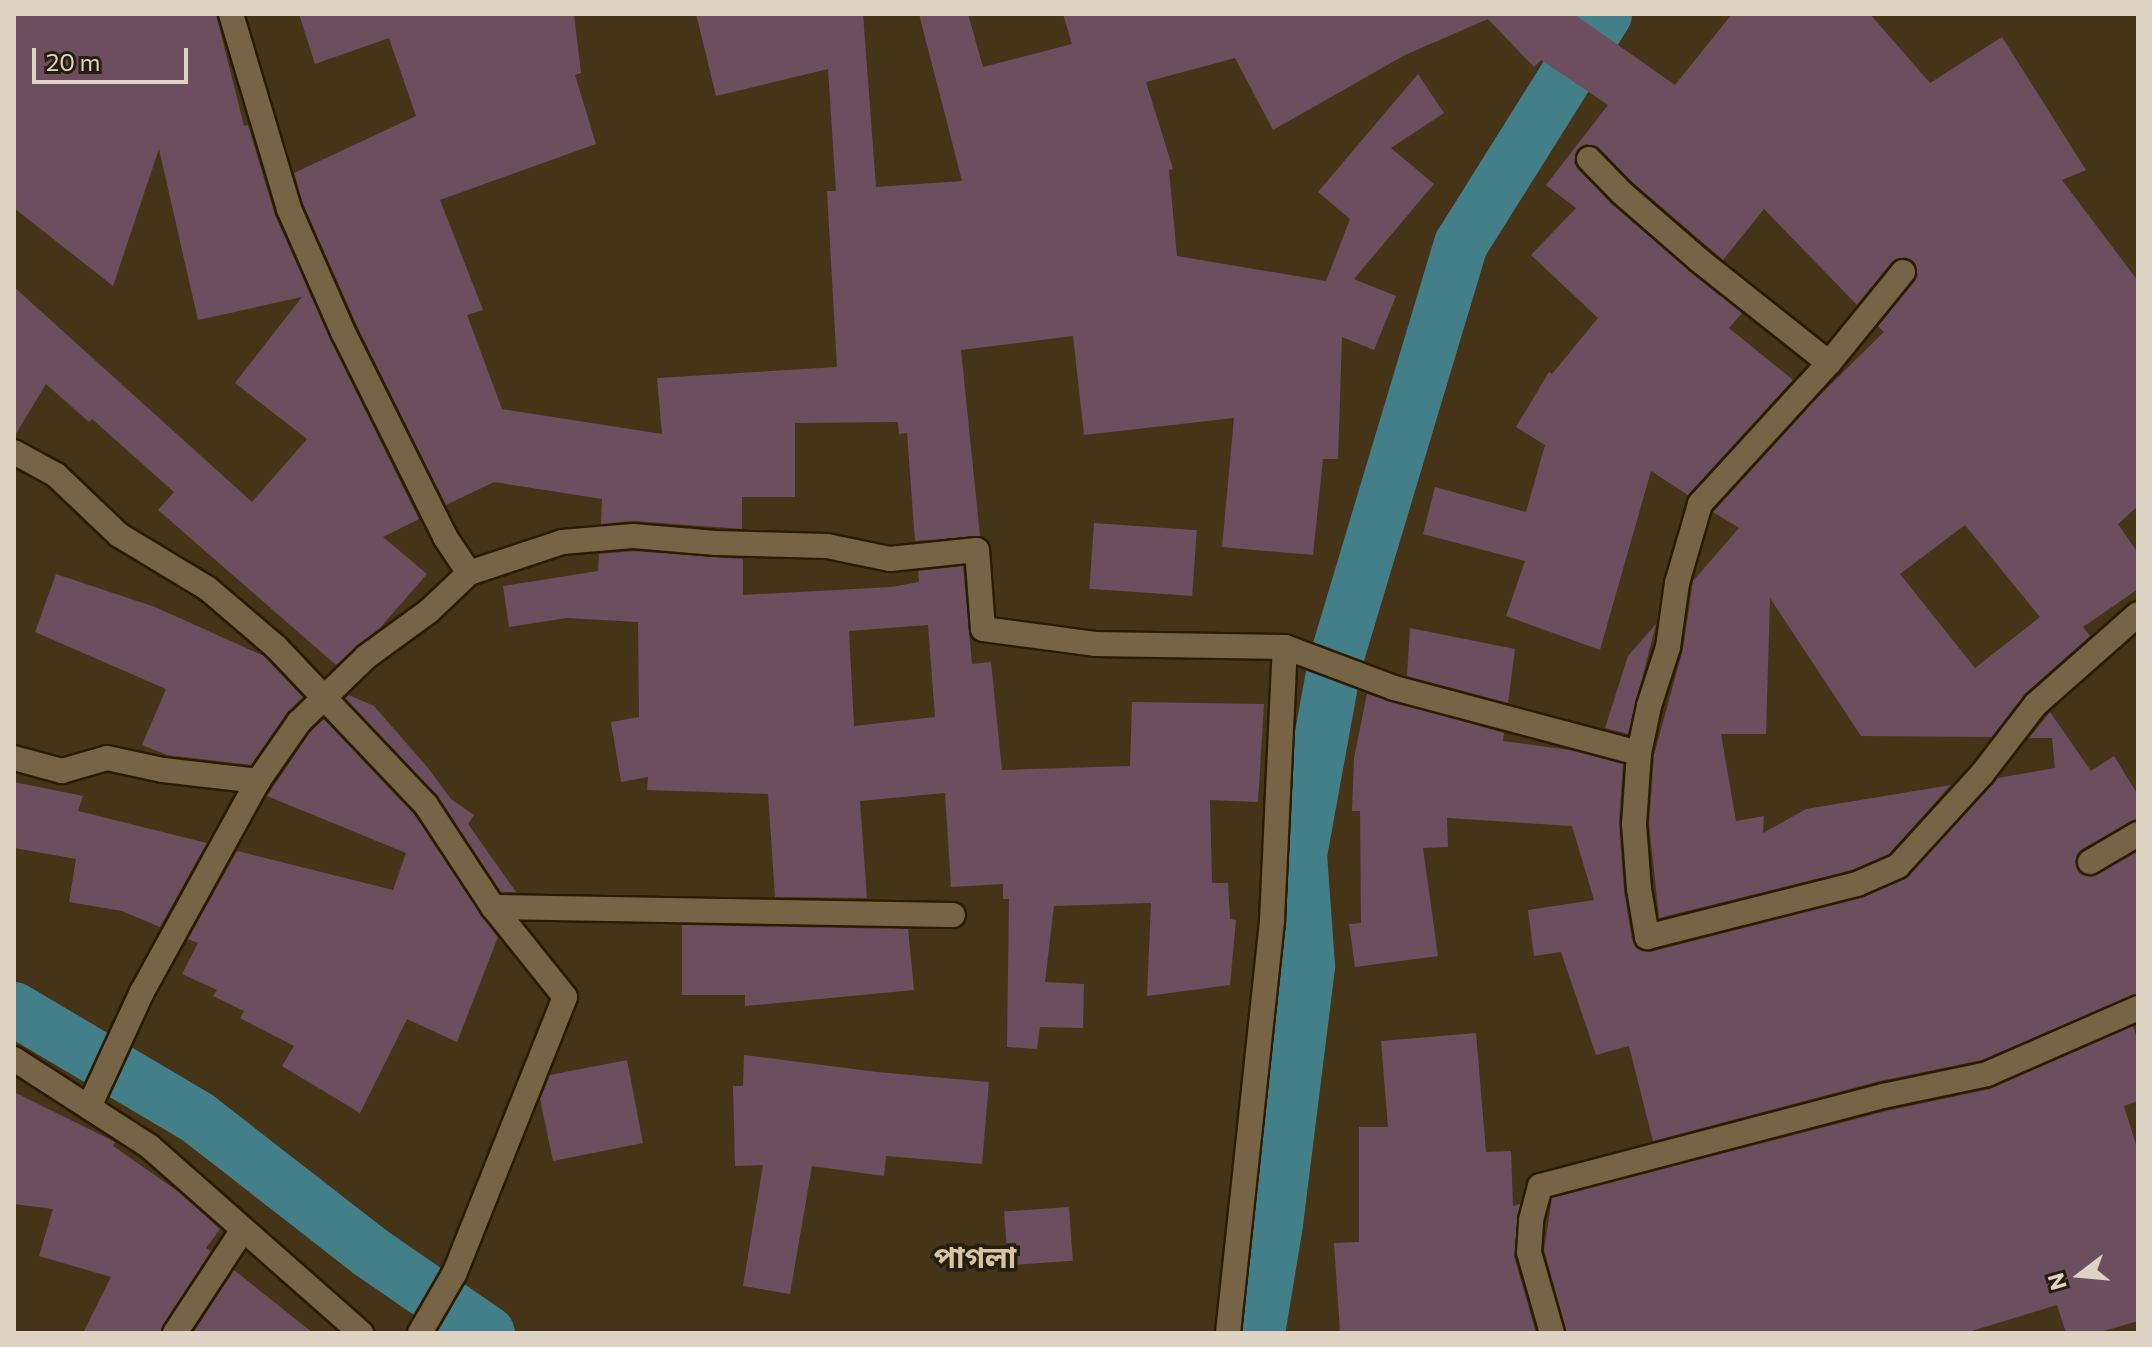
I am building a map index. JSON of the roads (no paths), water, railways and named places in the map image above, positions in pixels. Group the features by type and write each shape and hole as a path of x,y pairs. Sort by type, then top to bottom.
{"street":[{"path":"231,14 289,209 350,346 445,537 469,573"},
{"path":"1589,159 1622,193 1699,260 1829,363"},
{"path":"1903,272 1829,363 1700,504 1677,583 1668,647 1649,706 1639,753 1634,824 1639,889 1647,937 1857,884 1898,866 1982,774 2036,704 2138,614"},
{"path":"14,452 56,475 119,535 207,588 276,647 426,805 493,907 565,997 454,1274 420,1333"},
{"path":"89,1107 142,992 258,781 299,722 366,657 429,611 469,573 562,542 633,536 716,543 827,546 890,559 977,550 983,629 1095,644 1285,647 1394,688 1639,753"},
{"path":"1228,1333 1272,920 1285,647"},
{"path":"14,758 62,771 107,758 163,770 258,781"},
{"path":"2090,862 2138,834"},
{"path":"493,907 953,915"},
{"path":"1552,1333 1529,1252 1531,1220 1540,1186 1883,1096 1987,1074 2138,1008"},
{"path":"14,1059 149,1146 361,1333"},
{"path":"175,1333 242,1231"}],"waterway":[{"path":"1258,1333 1276,1224 1308,966 1300,855 1334,667 1461,244 1605,14"},
{"path":"14,1009 198,1118 370,1252 488,1333"}],"district":[{"name":"পাগলা","path":"975,1256"}]}
